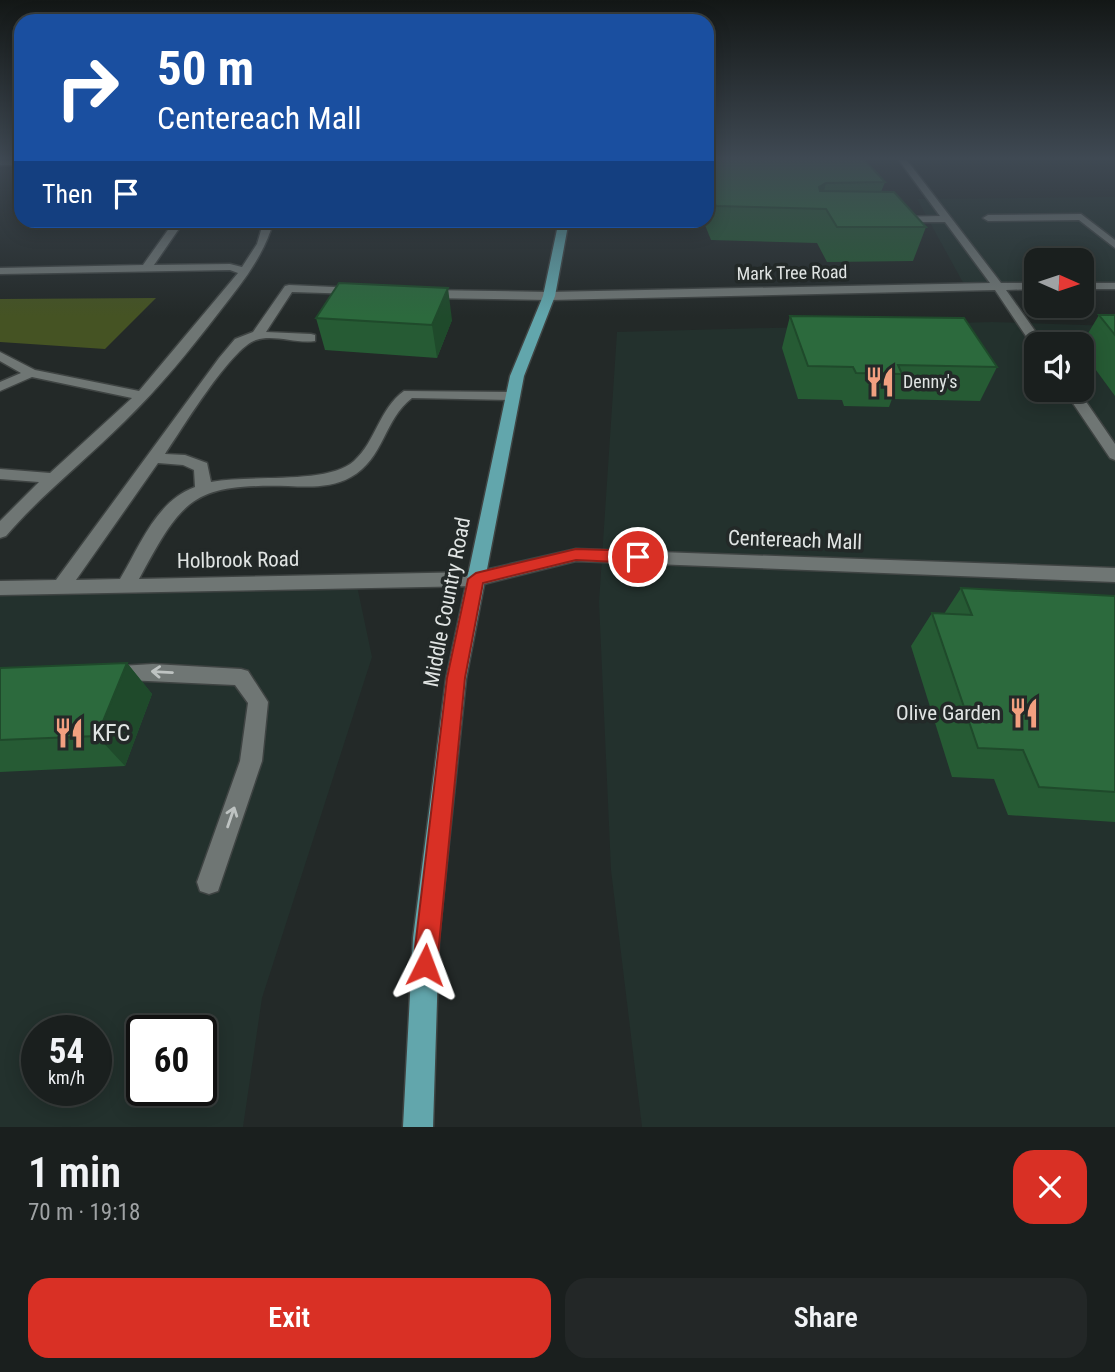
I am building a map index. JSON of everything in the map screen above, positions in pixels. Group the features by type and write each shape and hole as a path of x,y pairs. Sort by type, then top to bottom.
{"main road":[{"name":"Middle Country Road","path":"418,1127 426,938 456,678 517,376 549,296 562,228"}],"street":[{"path":"942,212 1030,332"},
{"path":"988,218 1081,217 1115,245"},
{"path":"883,220 948,219"},
{"path":"146,269 174,228"},
{"path":"0,532 23,504 168,369 245,271 262,244 267,228"},
{"path":"0,271 229,267 245,271"},
{"name":"Mark Tree Road","path":"413,293 549,296 1024,286"},
{"path":"1094,286 1115,286"},
{"path":"258,335 289,288 372,291"},
{"path":"61,587 224,360 240,342 258,335 311,338"},
{"path":"0,356 32,373 141,396"},
{"path":"0,387 32,373"},
{"path":"126,585 174,507 202,490 246,483 328,481 343,475 370,455 399,400 409,394 513,396"},
{"path":"1078,402 1115,455"},
{"path":"154,458 185,460 202,467 202,490"},
{"path":"0,474 53,478"},
{"name":"Centereach Mall","path":"476,579 576,555 1115,575"},
{"name":"Holbrook Road","path":"0,588 476,579"},
{"path":"84,674 153,672 241,677 258,702 251,761 209,882"}],"shaded area":[{"path":"924,212 1115,212 1115,286 1094,286 1094,248 1024,248 1024,286 966,288"},
{"path":"992,322 1115,326 1115,1127 642,1127 611,870 599,602 617,332"},
{"path":"356,581 372,657 262,998 243,1127 0,1127 0,588"}],"green space":[{"path":"156,298 105,349 0,342 0,299"}],"building":[{"path":"828,212 912,212 926,227 837,227"},
{"path":"339,283 448,288 432,325 316,318"},
{"path":"1099,315 1115,315 1115,335"},
{"path":"790,316 964,318 997,367 898,365 902,374 856,373 853,367 808,366"},
{"name":"Olive Garden","path":"961,588 1115,596 1115,792 1039,787 1023,750 978,748 932,613 972,615"},
{"path":"127,663 97,736 0,740 0,668"}],"place":[{"name":"Denny's","path":"880,382"},
{"name":"Olive Garden","path":"1024,713"},
{"name":"KFC","path":"69,733"}],"route":[{"path":"425,965 456,678 476,579 576,555 638,557"}]}
